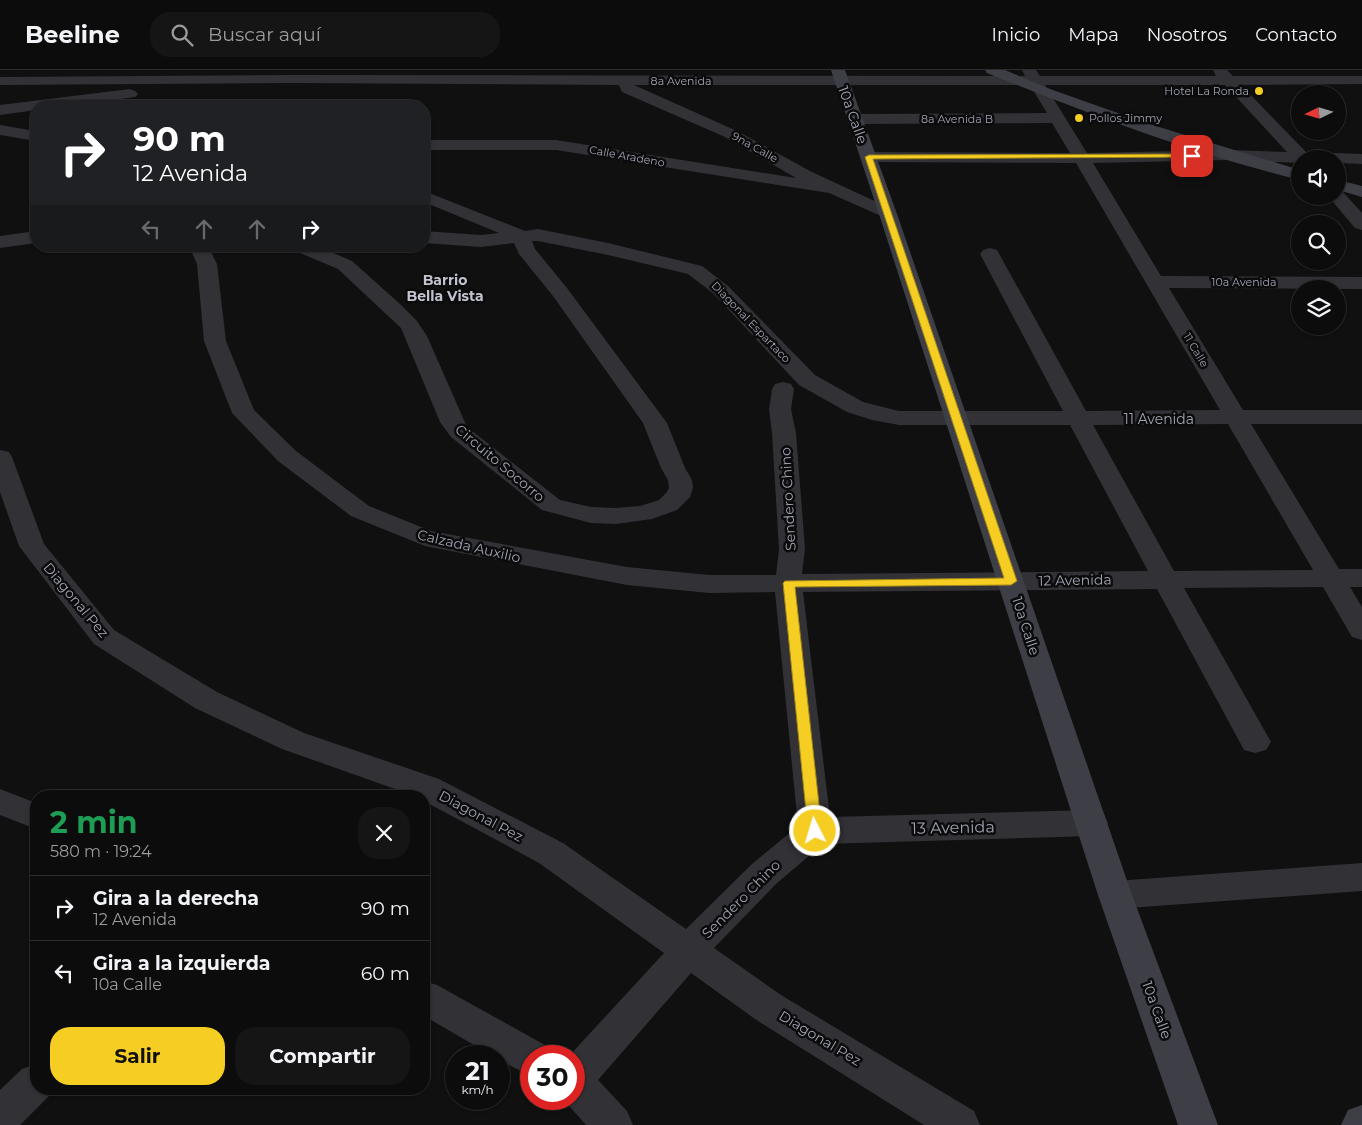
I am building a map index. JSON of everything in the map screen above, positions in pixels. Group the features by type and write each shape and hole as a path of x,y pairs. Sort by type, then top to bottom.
{"street":[{"path":"291,79 306,73 328,70"},
{"path":"992,70 1030,80 1128,122 1229,155 1291,172"},
{"path":"1223,74 1294,150"},
{"name":"8a Avenida","path":"0,81 291,79 625,81 839,75 1030,80 1223,74 1362,80"},
{"name":"10a Calle","path":"839,75 869,157 1115,895 1198,1125"},
{"path":"80,100 247,79"},
{"name":"11 Calle","path":"1030,80 1060,118 1362,630"},
{"name":"9na Calle","path":"625,81 627,89 731,134 829,188 888,214"},
{"path":"0,110 30,106"},
{"name":"8a Avenida B","path":"854,119 1060,118"},
{"path":"0,130 30,135"},
{"name":"Calle Aradeno","path":"430,145 556,145 829,188"},
{"path":"869,157 1083,158 1229,155 1291,158"},
{"path":"1346,159 1362,159"},
{"path":"1346,187 1362,192"},
{"name":"Diagonal Espartaco","path":"430,198 521,236 555,237 695,270 711,280 807,380 837,398 855,408 880,415 899,418 956,418"},
{"path":"1345,205 1362,224"},
{"path":"430,237 481,241 521,236"},
{"name":"Circuito Socorro","path":"313,252 344,266 393,308 410,326 452,422 459,432 544,501 551,505 591,515 616,516 643,514 668,505 677,497 681,488 680,480 673,468 655,423 560,292 526,250 521,236"},
{"path":"0,242 30,238"},
{"name":"Calzada Auxilio","path":"201,252 207,264 215,341 244,413 287,456 360,511 425,538 618,574 709,584 788,583"},
{"path":"990,254 1031,325 1078,419 1164,579 1186,613 1255,742"},
{"name":"10a Avenida","path":"1155,282 1362,283"},
{"name":"Sendero Chino","path":"585,1068 689,950 764,874 815,831 788,583 792,549 780,409 783,389"},
{"name":"11 Avenida","path":"956,418 1236,419 1362,417"},
{"name":"Diagonal Pez","path":"0,457 32,546 104,637 206,700 293,740 428,788 551,853 768,1007 960,1125"},
{"name":"12 Avenida","path":"788,583 1362,578"},
{"path":"0,802 30,814"},
{"name":"13 Avenida","path":"815,831 1092,823"},
{"path":"1115,895 1362,877"},
{"path":"430,1000 520,1052"},
{"path":"0,1117 30,1088"},
{"path":"585,1093 613,1125"}],"place":[{"name":"Hotel La Ronda","path":"1259,91"},
{"name":"Pollos Jimmy","path":"1079,118"}],"district":[{"name":"Barrio Bella Vista","path":"445,288"}],"route":[{"path":"815,831 788,583 1011,581 869,157 1083,158 1192,156"}]}
